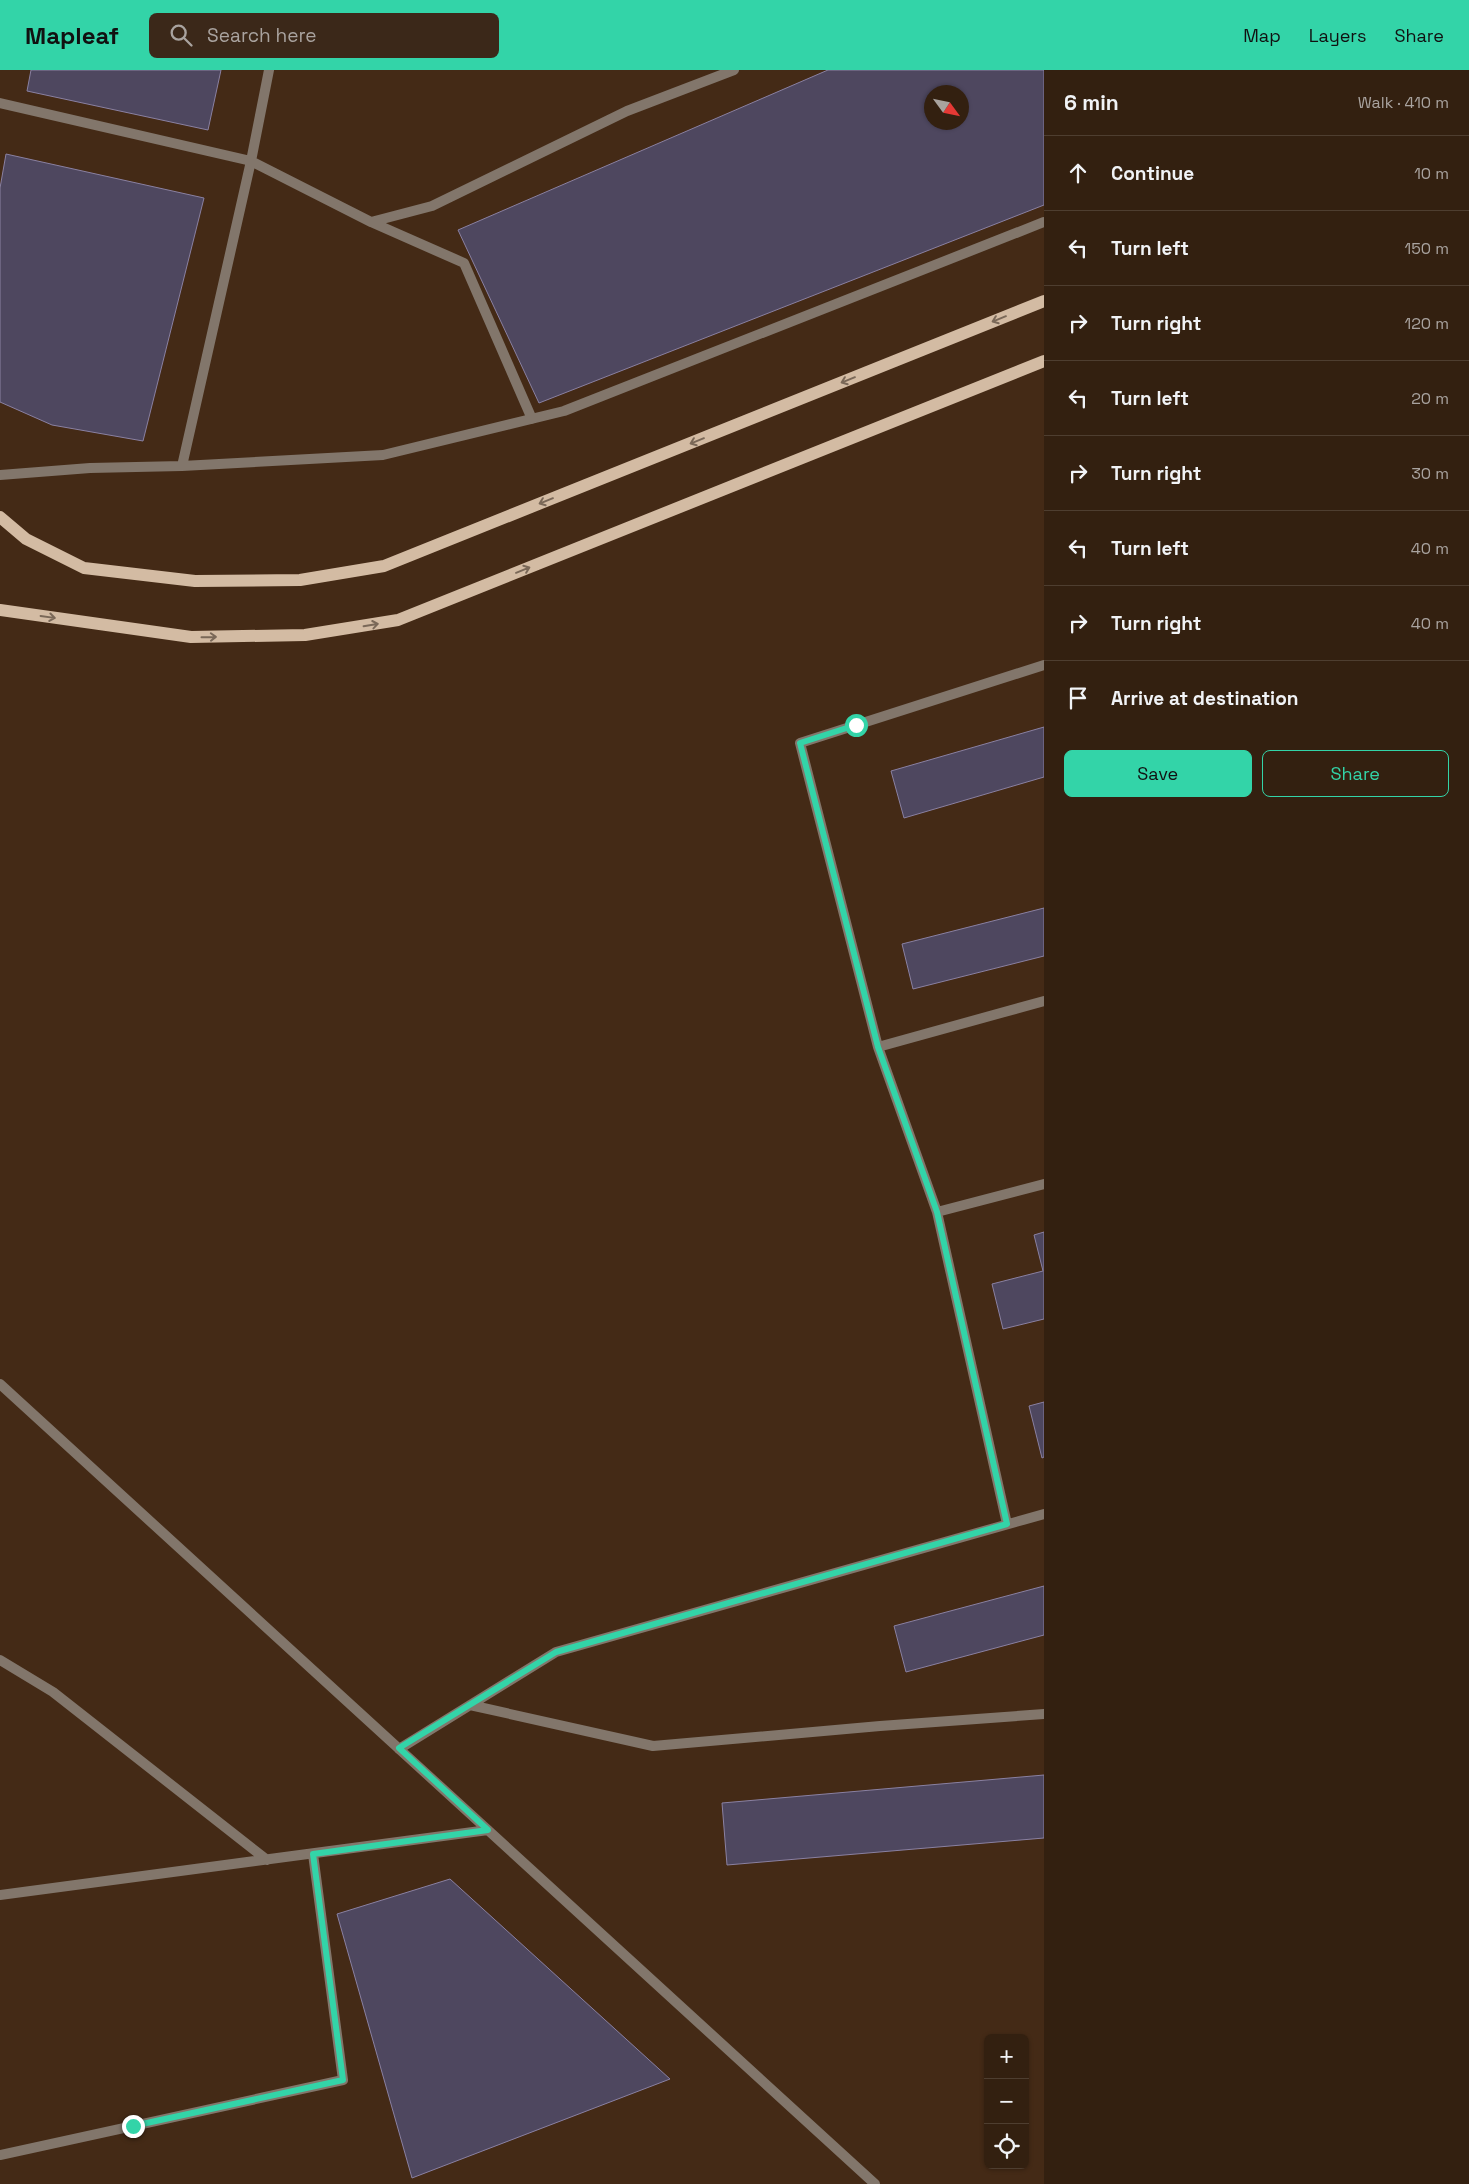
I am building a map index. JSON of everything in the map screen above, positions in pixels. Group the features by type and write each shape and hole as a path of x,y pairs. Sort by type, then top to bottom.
{"main road":[{"path":"0,517 26,539 84,568 195,581 300,580 384,566 1044,301"},
{"path":"0,610 191,637 305,635 398,620 1044,361"}],"street":[{"path":"182,466 251,161 269,70"},
{"path":"371,222 432,206 627,111 734,70"},
{"path":"0,103 251,161 371,222 464,263 532,419"},
{"path":"0,475 90,468 182,466 383,455 564,412 1044,222"},
{"path":"1007,1524 937,1212 878,1047 800,743 1044,665"},
{"path":"878,1047 1044,1001"},
{"path":"937,1212 1044,1184"},
{"path":"0,1384 875,2184"},
{"path":"399,1748 556,1652 1044,1514"},
{"path":"0,1660 53,1692 267,1860"},
{"path":"470,1705 653,1746 1044,1714"},
{"path":"0,1896 488,1830"},
{"path":"0,2155 343,2080 313,1854"}],"building":[{"path":"31,70 221,70 208,130 27,91"},
{"path":"828,70 1044,70 1044,205 539,403 458,230"},
{"path":"6,154 204,198 143,441 52,425 0,402 0,188"},
{"path":"1044,727 1044,777 904,818 891,771"},
{"path":"1044,908 1044,956 913,989 902,944"},
{"path":"1044,1232 1044,1319 1003,1329 992,1284 1043,1271 1034,1235"},
{"path":"1044,1402 1044,1457 1042,1458 1029,1406"},
{"path":"1044,1586 1044,1635 906,1672 894,1626"},
{"path":"1044,1775 1044,1838 727,1865 722,1803"},
{"path":"450,1879 670,2079 412,2178 337,1914"}],"route":[{"path":"133,2126 343,2080 313,1854 488,1830 399,1748 556,1652 1007,1524 937,1212 878,1047 800,743 856,725"}]}
